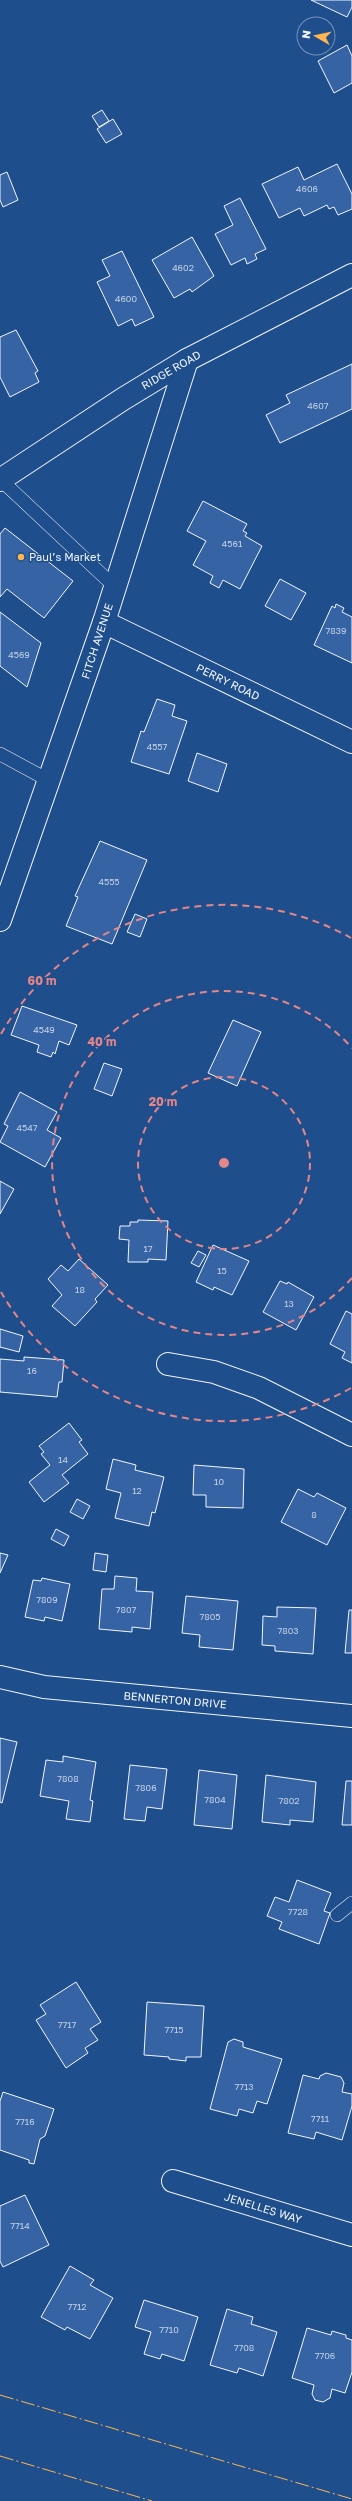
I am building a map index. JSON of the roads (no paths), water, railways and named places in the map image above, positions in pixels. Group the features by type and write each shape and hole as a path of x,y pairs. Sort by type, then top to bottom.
{"street":[{"name":"RIDGE ROAD","path":"0,480 122,399 187,360 352,275"},
{"name":"FITCH AVENUE","path":"0,920 50,781 104,622 187,360"},
{"name":"PERRY ROAD","path":"104,622 352,742"},
{"path":"168,1364 214,1372 259,1388 352,1435"},
{"name":"BENNERTON DRIVE","path":"0,1677 44,1687 352,1716"},
{"name":"JENELLES WAY","path":"173,2181 352,2235"}],"lane":[{"path":"0,480 115,587"},
{"path":"0,754 50,781"},
{"path":"337,1915 352,1903"}],"place":[{"name":"Paul’s Market","path":"21,557"}]}
